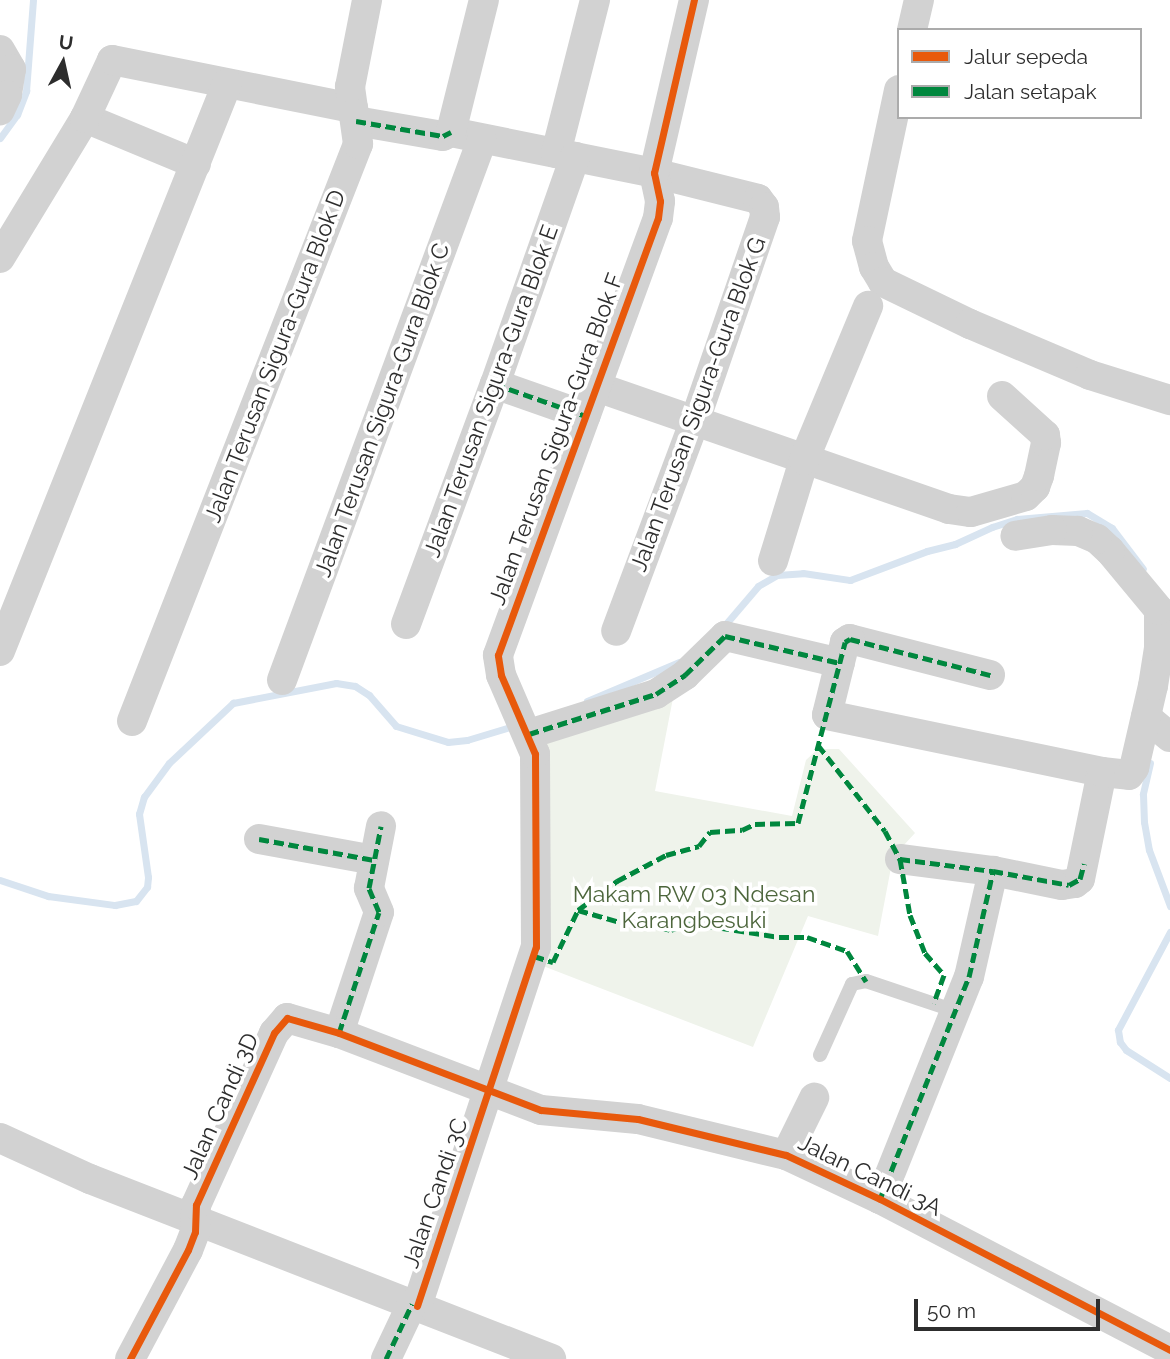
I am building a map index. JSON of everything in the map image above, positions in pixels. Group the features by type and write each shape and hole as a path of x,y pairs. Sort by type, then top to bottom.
{"street":[{"name":"Jalan Terusan Sigura-Gura Blok D","path":"132,721 358,144 350,97 352,72 367,0"},
{"path":"451,132 484,0"},
{"name":"Jalan Terusan Sigura-Gura Blok E","path":"406,624 495,384 565,155 595,0"},
{"path":"0,258 85,118 109,62 117,58 443,136 451,132 654,173 694,0"},
{"path":"912,28 919,0"},
{"path":"0,50 11,69 8,95 0,110"},
{"path":"0,650 227,84"},
{"path":"897,99 867,241 874,267 883,282 958,319 1090,375 1170,400"},
{"path":"85,118 196,164"},
{"name":"Jalan Terusan Sigura-Gura Blok C","path":"282,680 482,140"},
{"name":"Jalan Terusan Sigura-Gura Blok F","path":"489,1092 536,947 535,754 525,725 501,676 498,655 658,218 660,201 654,173"},
{"name":"Jalan Terusan Sigura-Gura Blok G","path":"616,631 695,420 765,217 764,207 758,199 654,173"},
{"path":"773,561 804,460 868,306"},
{"path":"495,384 586,416"},
{"path":"597,387 960,512 981,511 1017,499 1035,487 1046,438 1002,396"},
{"path":"990,675 850,639 845,642 827,715 1102,772 1129,775 1157,725 1159,610 1129,571 1097,539 1066,529 1015,536"},
{"path":"525,725 656,694 685,675 725,636 840,663"},
{"path":"900,859 993,871 1062,885 1075,883 1082,873 1102,772"},
{"path":"339,1034 379,912 369,888 381,826"},
{"path":"259,839 374,860"},
{"path":"880,1199 970,977 993,871"},
{"name":"Jalan Candi 3D","path":"195,1220 196,1205 280,1022 287,1018 339,1034 489,1092"},
{"name":"Jalan Candi 3A","path":"489,1092 558,1113 638,1119 786,1155 880,1199 1170,1350"},
{"name":"Jalan Candi 3C","path":"386,1359 414,1305 489,1092"},
{"path":"786,1155 814,1098"},
{"path":"0,1138 90,1179 551,1359"},
{"path":"130,1359 188,1250 195,1232 195,1220"}],"lane":[{"path":"820,1055 852,984 866,981 955,1011"}],"green space":[{"name":"Makam RW 03 Ndesan Karangbesuki","path":"674,693 655,791 792,816 806,760 818,749 839,749 915,833 893,857 878,936 808,916 753,1047 543,966 546,736"}],"waterway":[{"path":"0,138 17,115 26,91 33,0"},
{"path":"724,626 758,586 777,575 803,573 850,580 927,551 955,544 1017,519 1087,513 1112,528 1143,569"},
{"path":"587,701 679,662"},
{"path":"0,880 48,896 115,905 136,901 147,887 148,877 139,814 144,797 169,763 233,703 336,683 355,686 369,695 396,726 448,742 467,740 510,727"},
{"path":"1150,763 1143,794 1144,822 1149,850 1170,906"},
{"path":"1170,932 1118,1030 1120,1042 1126,1050 1170,1078"}],"marked path":[{"path":"356,121 443,136 451,132"},
{"path":"495,384 586,416"},
{"path":"529,734 656,694 685,675 725,636 840,663"},
{"path":"578,910 617,881 666,855 699,846 710,832 742,830 755,824 798,823 845,642 850,639 990,675"},
{"path":"818,745 885,831 900,859 910,915 925,953 944,975 934,1003"},
{"path":"339,1033 379,912 369,888 381,826"},
{"path":"259,839 374,860"},
{"path":"900,859 993,871"},
{"path":"880,1199 969,977 993,871 1069,885 1080,879 1084,864"},
{"path":"534,956 553,962 578,910 620,922 646,923 671,930 690,923 779,937 807,937 847,951 866,981"},
{"path":"386,1359 412,1304"}],"cycle path":[{"path":"417,1306 536,947 535,754 501,675 498,655 658,218 660,201 654,173 694,0"},
{"path":"130,1359 188,1250 195,1232 196,1205 274,1033 287,1018 339,1033 541,1110 638,1119 786,1155 880,1199 1170,1350"}]}
